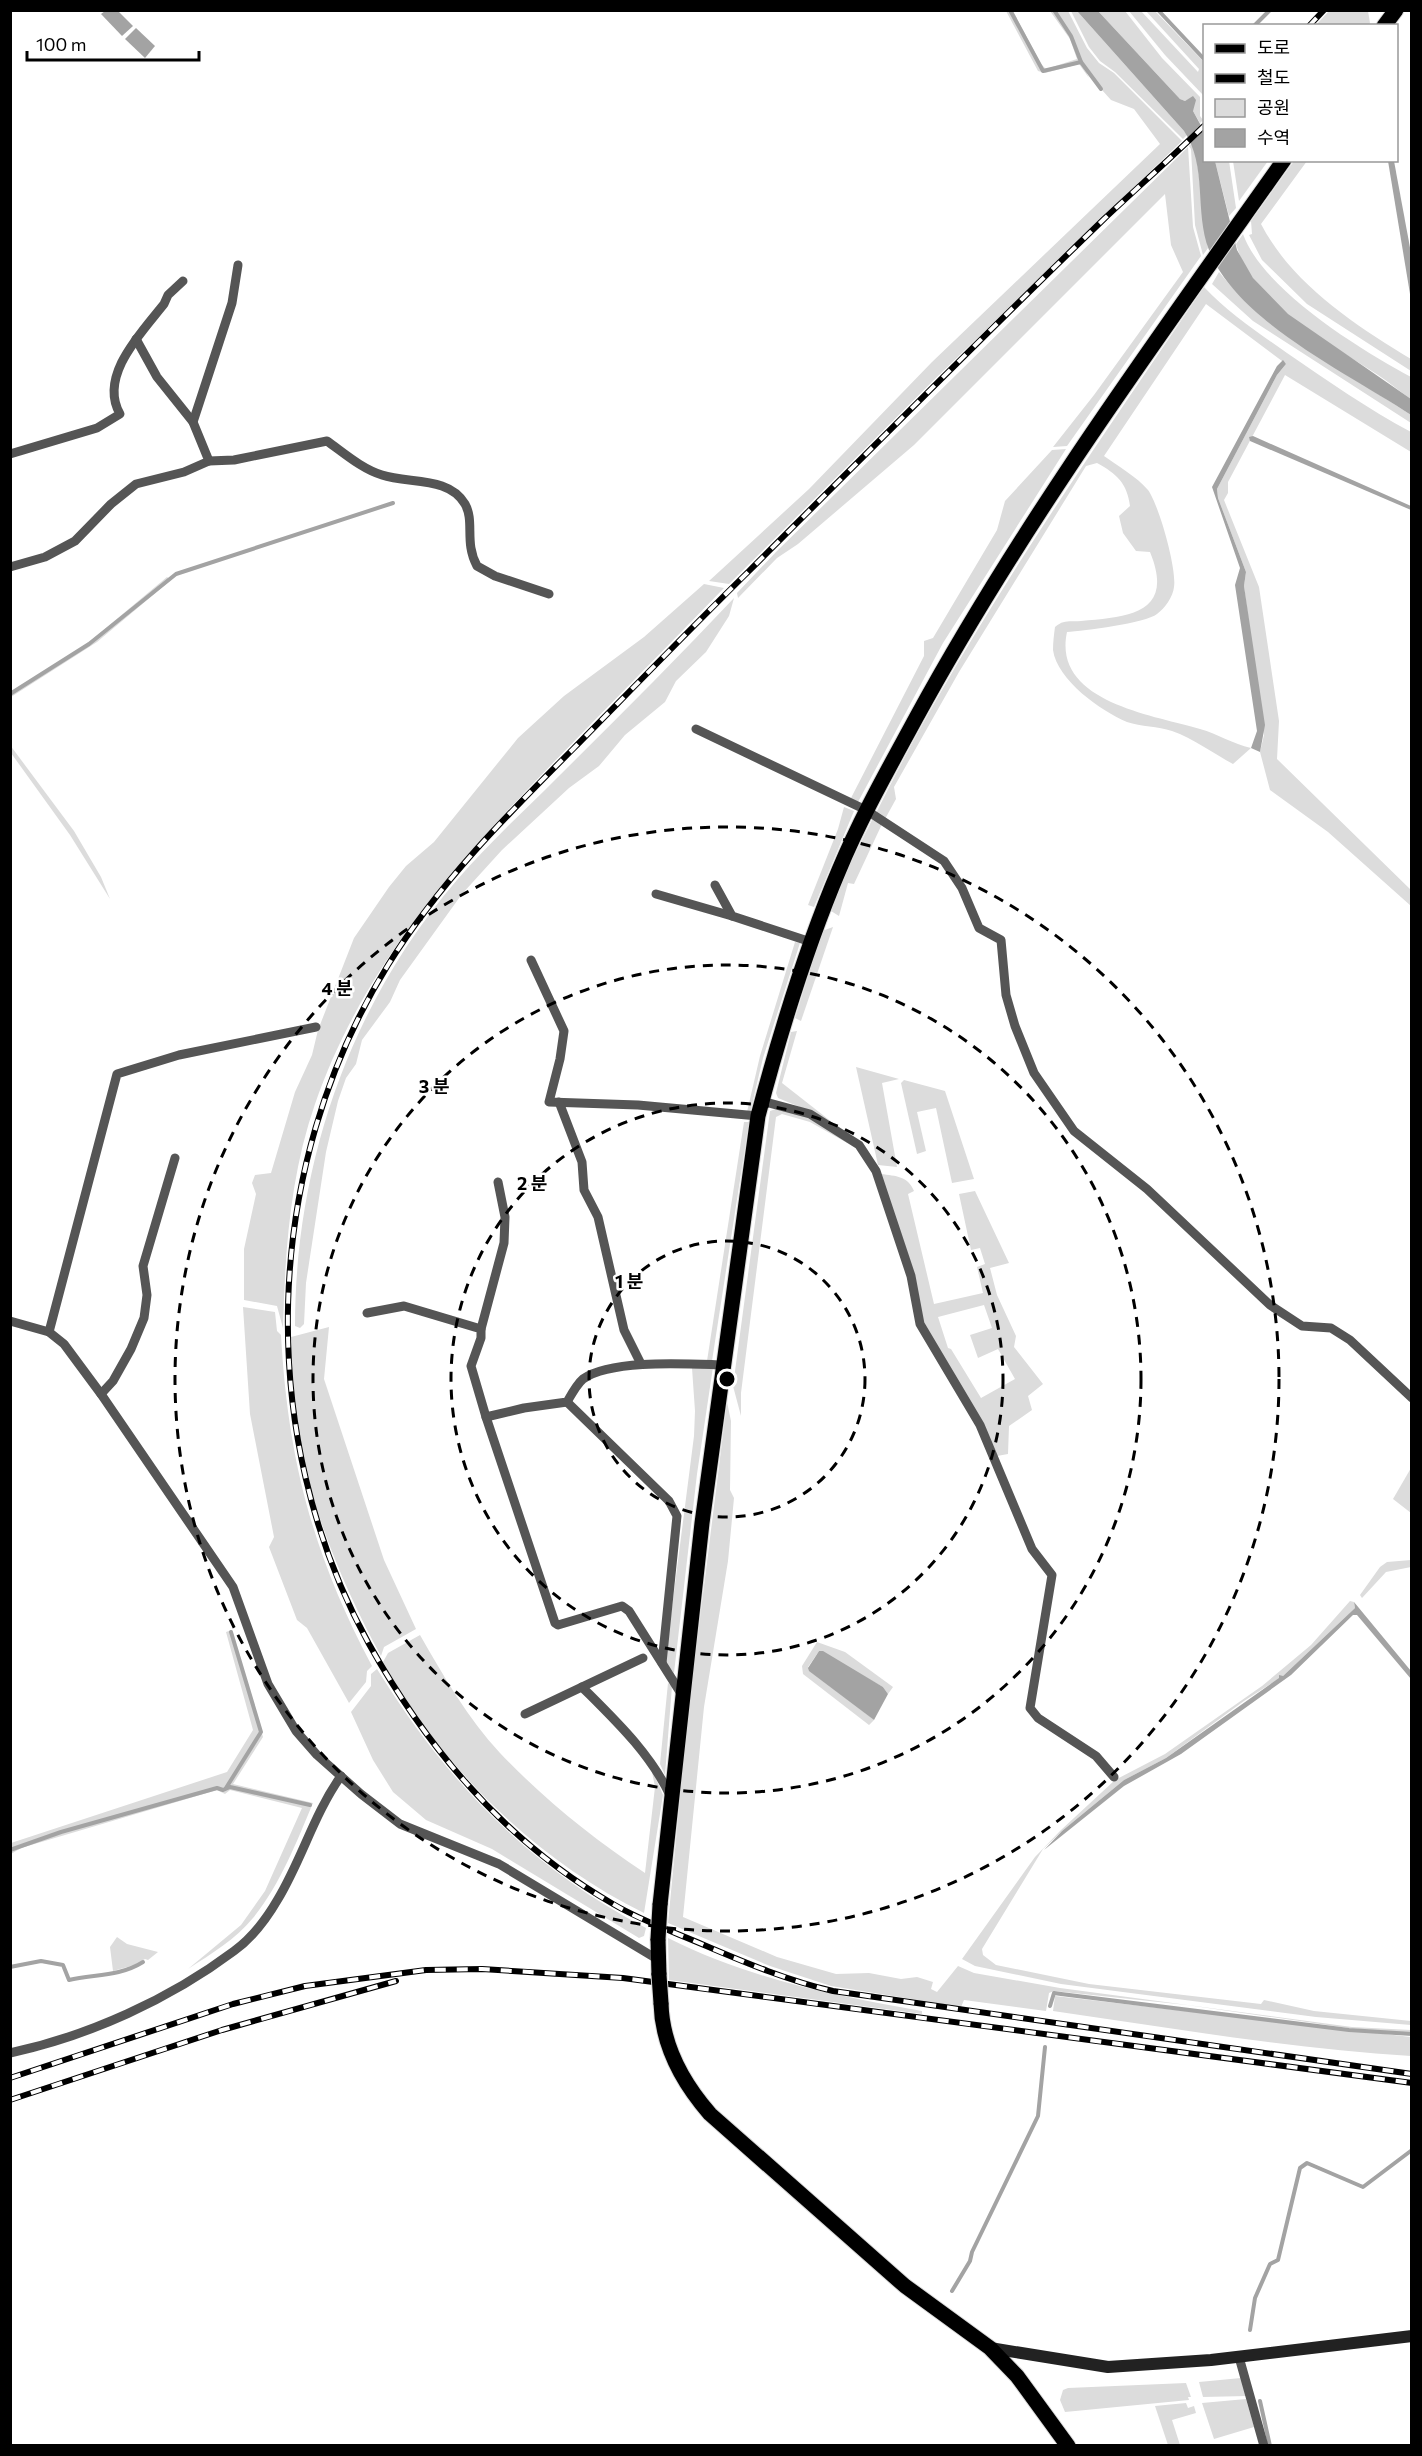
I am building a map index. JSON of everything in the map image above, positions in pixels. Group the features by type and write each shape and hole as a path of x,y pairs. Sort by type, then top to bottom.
{"main road":[{"path":"1386,24 1396,10"},
{"path":"1068,2445 1017,2376 990,2348 905,2286 710,2114 691,2092 665,2033 657,1959 660,1905 682,1695 723,1365 760,1109 810,942 866,810 946,663 1021,540 1109,406 1283,162"},
{"path":"990,2348 1108,2367 1239,2357 1412,2336"}],"street":[{"path":"193,422 232,303 238,264"},
{"path":"10,454 97,428 120,414 112,392 126,353 164,304 168,295 183,281"},
{"path":"136,339 157,377 193,422 209,461"},
{"path":"10,567 45,556 75,541 111,504 136,484 184,472 209,461 234,460 327,441 381,475 445,486 457,492 466,506 469,519 468,544 477,566 495,576 549,594"},
{"path":"696,729 866,810 944,861 962,888 979,928 1001,940 1006,995 1015,1026 1034,1073 1074,1131 1147,1189 1270,1305 1302,1326 1331,1328 1350,1340 1412,1398"},
{"path":"715,885 732,916"},
{"path":"656,894 810,942"},
{"path":"531,960 564,1031 560,1059 549,1102 760,1109 810,1114 859,1145 876,1171 911,1276 920,1324 980,1425 1032,1549 1052,1575 1030,1708 1038,1718 1096,1756 1114,1777"},
{"path":"49,1332 117,1074 179,1055 316,1027"},
{"path":"559,1102 582,1162 584,1190 598,1217 624,1330 641,1364"},
{"path":"101,1394 113,1381 131,1349 144,1318 147,1295 143,1266 175,1158"},
{"path":"498,1182 505,1218 504,1243 481,1329 481,1338 471,1366 555,1623 558,1625 622,1606 629,1611 682,1695"},
{"path":"367,1313 404,1306 481,1329"},
{"path":"10,1321 49,1332 64,1344 101,1394 233,1587 242,1605 258,1659 281,1708 303,1739 341,1776 400,1824 499,1864 657,1959"},
{"path":"486,1417 524,1408 567,1402 583,1379 603,1371 641,1364 723,1365"},
{"path":"567,1402 669,1501 677,1516 662,1664"},
{"path":"525,1714 643,1658"},
{"path":"582,1687 634,1740 653,1764 672,1799"},
{"path":"10,2053 79,2035 117,2019 235,1951 264,1920 278,1899 308,1842 320,1809 341,1776"},
{"path":"1239,2357 1264,2445"}],"green space":[{"path":"1330,10 1368,11 1370,23 1369,24 1317,24"},
{"path":"1006,11 1013,11 1041,64 1046,69 1077,59 1070,39 1050,11 1053,11 1070,37 1089,78 1079,64 1045,73 1038,71"},
{"path":"1056,11 1068,11 1087,48 1099,63 1114,73 1182,141 939,375 729,584 709,581 809,489 932,362 1160,144 1134,109 1111,100 1102,90 1082,62 1072,35"},
{"path":"1071,11 1077,11 1184,131 1187,135 1183,139 1115,72 1100,61 1089,47"},
{"path":"1098,11 1125,11 1162,58 1200,97 1200,116 1203,120 1200,123 1193,111 1193,97 1185,101 1180,99"},
{"path":"1129,11 1141,11 1198,72 1199,69 1146,11 1155,11 1203,61 1203,95 1165,55"},
{"path":"1192,143 1196,153 1208,248 1203,255 1195,225 1189,146"},
{"path":"1188,147 1193,227 1201,256 1067,446 1053,447 1094,395 1183,272 1171,245 1165,194 914,445 798,544 777,558 738,598 737,593 776,552"},
{"path":"1215,162 1229,162 1236,208 1229,216"},
{"path":"1233,162 1267,162 1239,201"},
{"path":"1293,162 1306,162 1261,224 1274,246 1307,284 1347,317 1411,359 1411,371 1307,304 1262,260 1249,235 1252,234 1251,221"},
{"path":"1243,234 1254,255 1292,297 1341,335 1411,377 1411,399 1316,335 1275,303 1258,285 1245,266 1236,244"},
{"path":"1219,272 1261,315 1309,351 1411,415 1411,423 1253,321 1212,284"},
{"path":"1204,287 1233,314 1287,353 1411,432 1411,452 1285,375 1228,482 1228,493 1224,500 1259,587 1279,721 1277,759 1411,890 1411,906 1328,832 1270,790 1260,752 1264,735 1244,586 1246,572 1218,498 1217,489 1277,375 1286,364 1206,304 1104,456 1138,481 1148,490 1152,498 1162,523 1173,566 1172,595 1163,609 1151,617 1114,626 1067,632 1066,656 1075,675 1090,690 1110,702 1133,711 1207,731 1251,748 1233,764 1180,734 1167,729 1127,722 1105,710 1082,693 1071,683 1056,661 1053,644 1055,627 1058,624 1131,613 1143,608 1152,600 1157,588 1156,572 1150,552 1136,551 1123,533 1119,516 1130,506 1124,485 1115,475 1097,463 1086,466 959,672 894,787 896,799 885,819 876,813 950,676 1031,544"},
{"path":"1066,449 943,643 858,802 851,798 924,656 924,641 933,638 997,530 1005,501 1052,450"},
{"path":"167,577 171,580 97,642 11,697 11,693 88,643"},
{"path":"704,584 724,588 552,764 446,880 385,963 358,1008 335,1054 315,1104 300,1159 287,1243 283,1328 277,1306 244,1300 244,1249 256,1194 252,1183 255,1175 271,1173 295,1092 312,1055 318,1030 354,938 406,866 434,842 518,738 564,696 644,637"},
{"path":"734,598 729,616 706,652 676,681 665,702 625,735 599,766 569,788 502,850 462,894 400,980 390,1002 362,1040 356,1064 346,1078 338,1101 326,1152 306,1283 304,1324 300,1328 295,1326 298,1265 305,1205 318,1146 336,1089 359,1033 387,979 419,928 457,880"},
{"path":"10,745 74,831 101,877 110,899 70,835 11,753"},
{"path":"844,807 854,811 814,907 808,905 838,829"},
{"path":"873,818 882,824 854,884 848,883 839,916 831,911 844,876"},
{"path":"833,927 801,1021 795,1018 822,931"},
{"path":"795,942 800,943 763,1058 750,1113 747,1112 760,1056"},
{"path":"797,1031 782,1083 842,1130 812,1112 778,1098 776,1093 791,1032"},
{"path":"856,1067 899,1079 882,1083 897,1167 878,1165"},
{"path":"904,1080 945,1091 974,1179 952,1183 936,1108 917,1112 926,1151 917,1154 901,1083"},
{"path":"776,1109 810,1118 856,1148 810,1122 782,1114 776,1117 741,1393 741,1416 733,1386 770,1111"},
{"path":"744,1122 749,1122 712,1361 707,1361"},
{"path":"881,1174 905,1180 914,1191 908,1194 934,1304 983,1293 977,1267 985,1264 980,1248 971,1250 959,1194 975,1191 1009,1263 990,1268 997,1295 1016,1336 1014,1347 1043,1384 1028,1396 1032,1410 1009,1426 1008,1454 997,1456 922,1323","holes":["984,1305 992,1328 970,1335 978,1358 998,1349 1015,1379 981,1398 951,1349 948,1348 938,1317"]},
{"path":"243,1307 275,1312 277,1331 281,1335 290,1424 307,1506 334,1585 372,1666 367,1671 366,1682 349,1703 307,1628 297,1620 269,1547 274,1537 250,1414"},
{"path":"329,1327 324,1379 384,1560 416,1629 384,1647 381,1656 362,1621 329,1543 303,1461 295,1419 291,1377 291,1337"},
{"path":"713,1367 697,1474 674,1673 665,1662 694,1436 692,1368"},
{"path":"727,1402 731,1421 730,1490 734,1498 728,1561 704,1707 683,1917 777,1957 836,1974 869,1973 901,1979 917,1977 933,1982 931,1989 937,1992 958,1966 974,1973 1060,1988 1352,2027 1411,2030 1411,2033 1348,2028 1187,2005 1054,1991 1049,1993 1046,2011 964,2000 961,2007 831,1986 770,1966 668,1923 688,1714"},
{"path":"1411,1468 1412,1513 1393,1499"},
{"path":"1411,1560 1411,1567 1386,1572 1362,1598 1360,1595 1380,1567 1387,1562"},
{"path":"1350,1601 1354,1602 1355,1608 1283,1676 1244,1701 1166,1758 1124,1780 1062,1831 1043,1849 982,1949 983,1955 996,1965 1089,1984 1261,2004 1264,2000 1314,2011 1411,2021 1411,2025 1316,2017 1061,1984 975,1966 962,1959 1035,1857 1061,1830 1115,1780 1165,1754 1262,1686 1311,1645"},
{"path":"232,1630 263,1737 233,1784 313,1803 280,1877 263,1905 246,1926 231,1939 188,1969 241,1925 265,1891 302,1808 230,1790 225,1794 217,1790 21,1848 11,1854 11,1843 227,1772 253,1730 226,1632"},
{"path":"420,1635 467,1711 500,1753 534,1787 569,1817 645,1873 655,1787 651,1767 663,1795 644,1913 604,1891 529,1838 463,1774 434,1739 383,1662 388,1653"},
{"path":"817,1642 845,1652 893,1687 888,1694 883,1687 819,1651 808,1667 874,1720 869,1725 803,1674 802,1666"},
{"path":"377,1669 432,1748 493,1818 527,1849 564,1877 603,1904 646,1928 644,1936 639,1938 492,1849 426,1820 393,1792 373,1760 351,1712 371,1686 371,1674"},
{"path":"668,1683 672,1686 665,1775 660,1764"},
{"path":"117,1937 127,1944 158,1952 148,1960 145,1959 113,1971 110,1947"},
{"path":"668,1938 761,1975 824,1992 922,2011 922,2014 669,1980"},
{"path":"1055,1996 1411,2037 1411,2056 1277,2043 1053,2011"},
{"path":"1241,2378 1247,2396 1203,2397 1199,2382"},
{"path":"1186,2383 1191,2397 1188,2397 1189,2400 1065,2412 1060,2400 1063,2390 1068,2388"},
{"path":"1246,2399 1254,2427 1214,2439 1202,2403"},
{"path":"1186,2403 1188,2408 1194,2406 1196,2413 1172,2420 1180,2445 1168,2445 1155,2406"}],"water":[{"path":"105,11 118,11 133,26 122,36 101,14"},
{"path":"1077,11 1098,11 1180,99 1185,101 1193,96 1196,100 1193,111 1203,129 1203,162 1215,162 1237,250 1253,278 1288,314 1411,399 1411,415 1297,344 1243,300 1223,276 1209,250 1202,220 1196,159 1184,131"},
{"path":"136,28 155,46 145,58 125,39"},
{"path":"1388,162 1394,162 1411,253 1411,300"},
{"path":"1283,360 1286,364 1277,375 1217,489 1218,498 1246,572 1244,586 1265,725 1260,752 1251,748 1257,731 1235,585 1240,568 1212,487 1277,366"},
{"path":"1253,436 1411,506 1411,510 1250,441 1249,437"},
{"path":"1354,1602 1411,1671 1411,1679 1357,1615 1353,1615 1291,1675 1181,1754 1124,1786 1044,1850 1062,1831 1124,1780 1166,1758 1279,1678 1279,1675 1283,1676 1355,1608"},
{"path":"819,1651 823,1651 883,1687 888,1694 874,1720 809,1671 808,1668"}],"waterway":[{"path":"1010,10 1043,71 1081,62"},
{"path":"1054,10 1071,36 1081,62 1101,89"},
{"path":"1158,10 1203,58"},
{"path":"1256,24 1270,10"},
{"path":"10,694 89,644 176,574 393,503"},
{"path":"226,1788 261,1732 231,1632"},
{"path":"10,1850 61,1832 217,1788 223,1790 230,1787 310,1805"},
{"path":"10,1967 41,1961 63,1965 69,1980 116,1973 143,1962"},
{"path":"1050,2006 1054,1993 1349,2030 1412,2034"},
{"path":"952,2291 970,2261 972,2252 1038,2116 1045,2047"},
{"path":"1250,2330 1255,2298 1270,2264 1278,2260 1300,2168 1307,2163 1363,2187 1412,2150"},
{"path":"1260,2401 1270,2446"}],"railway":[{"path":"1311,24 1324,10"},
{"path":"1203,127 1014,306 661,659 475,851 451,878 408,935 388,965 346,1044 316,1127 296,1214 288,1302 291,1391 306,1478 332,1563 369,1644 392,1683 417,1721 473,1791 538,1853 613,1904 647,1921 752,1965 833,1991 1412,2074"},
{"path":"10,2078 233,2004 305,1986 426,1970 482,1969 623,1978 1412,2083"},
{"path":"10,2100 222,2030 396,1981"}]}
